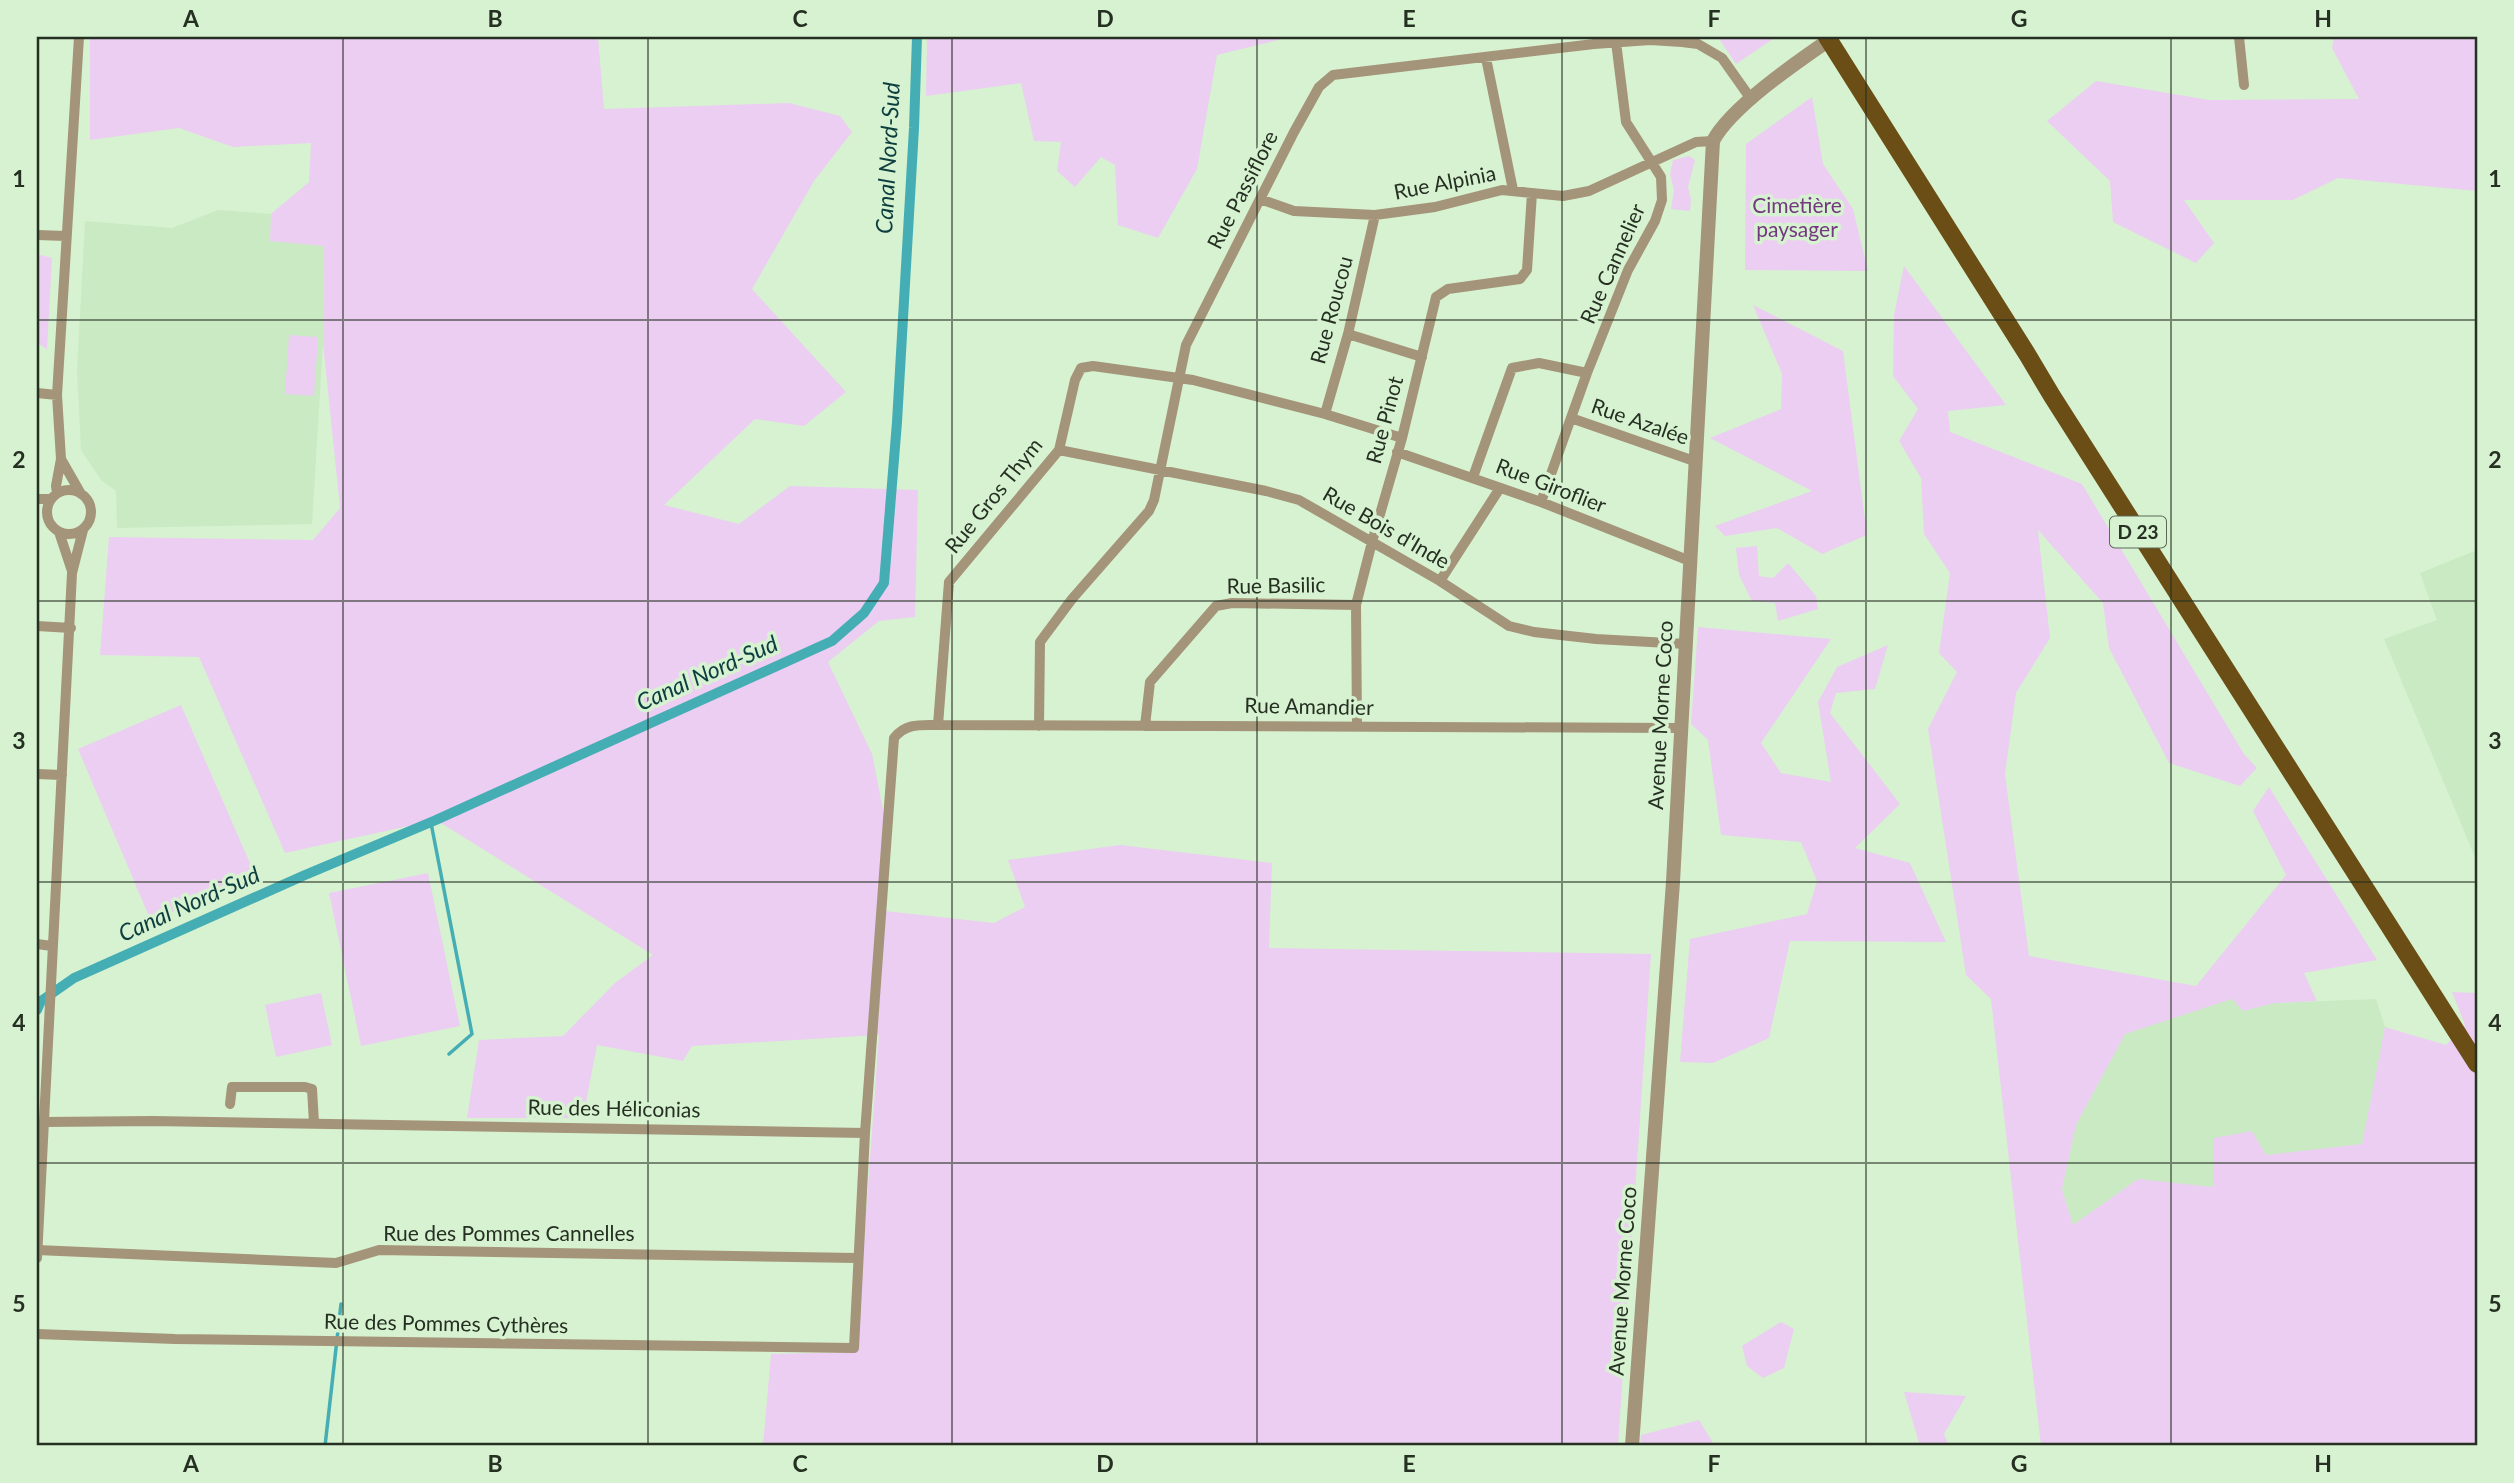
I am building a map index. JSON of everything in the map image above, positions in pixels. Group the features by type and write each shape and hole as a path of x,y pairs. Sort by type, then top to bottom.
{"main road":[{"name":"D 23","path":"1828,38 2059,408 2477,1065"}],"street":[{"path":"50,524 46,511 54,496 61,459 57,395 79,37"},
{"path":"2239,37 2244,85"},
{"path":"1713,141 1719,130 1751,99 1828,38"},
{"name":"Rue Passiflore","path":"1040,726 1040,642 1072,598 1149,511 1161,471 1186,345 1319,87 1332,75 1650,40 1698,44 1721,58 1751,99"},
{"name":"Rue Cannelier","path":"1541,502 1587,373 1628,270 1655,221 1662,200 1661,177 1626,122 1616,42"},
{"path":"1486,58 1513,190"},
{"name":"Rue Alpinia","path":"1260,199 1294,211 1375,215 1435,207 1502,190 1563,196 1589,191 1696,142 1713,141"},
{"name":"Avenue Morne Coco","path":"1632,1446 1673,882 1713,141"},
{"name":"Rue Pinot","path":"1357,727 1356,605 1402,438 1436,297 1448,289 1520,279 1527,270 1532,192"},
{"name":"Rue Roucou","path":"1325,414 1348,334 1375,215"},
{"path":"37,235 66,236"},
{"path":"1348,334 1422,357"},
{"path":"1473,477 1513,368 1539,363 1587,373"},
{"name":"Rue Gros Thym","path":"938,725 949,582 1059,450 1075,380 1081,368 1093,366 1181,378 1325,414 1402,438"},
{"path":"37,393 57,395"},
{"name":"Rue Azalée","path":"1571,418 1697,462"},
{"name":"Rue Bois d'Inde","path":"1059,450 1299,500 1440,581 1509,626 1584,638 1686,644"},
{"name":"Rue Giroflier","path":"1397,452 1541,502 1690,561"},
{"path":"37,1258 41,1129 52,983 45,945 62,775 72,573 83,530 91,512 61,459"},
{"path":"1440,581 1500,488"},
{"path":"37,499 69,490 81,494"},
{"path":"37,516 59,532 72,573"},
{"path":"59,532 71,534 83,530"},
{"name":"Rue Basilic","path":"1145,726 1150,682 1216,606 1232,603 1356,605"},
{"path":"37,626 71,628"},
{"name":"Rue Amandier","path":"854,1348 865,1133 894,738 901,729 938,725 1680,729"},
{"path":"37,774 62,775"},
{"path":"230,1104 232,1087 305,1087 312,1089 314,1094 314,1123"},
{"name":"Rue des Héliconias","path":"41,1129 153,1121 865,1133"},
{"name":"Rue des Pommes Cannelles","path":"37,1250 323,1263 345,1261 379,1251 857,1258"},
{"name":"Rue des Pommes Cythères","path":"37,1334 175,1339 854,1348"}],"shaded area":[{"path":"218,210 271,214 270,241 324,245 323,343 312,524 117,528 116,491 101,480 81,450 77,371 85,221 172,228"},
{"path":"2477,550 2477,862 2384,639 2437,620 2420,573"},
{"path":"2232,998 2243,1011 2275,1003 2376,999 2385,1027 2363,1144 2265,1156 2215,1138 2213,1188 2138,1179 2073,1225 2062,1189 2076,1125 2125,1034"}],"green space":[{"path":"90,37 598,37 604,109 789,103 840,116 852,132 814,181 752,289 846,392 804,426 755,419 664,505 739,524 790,486 918,490 915,617 879,621 828,662 872,754 887,830 885,911 994,923 1025,907 1008,860 1120,845 1272,863 1269,948 1651,954 1618,1446 763,1446 771,1354 856,1352 879,1035 692,1046 683,1061 597,1045 583,1118 467,1118 479,1040 563,1036 615,983 653,955 436,820 285,853 199,657 100,655 109,537 313,540 340,508 323,343 324,246 270,241 271,214 309,182 311,143 233,147 179,128 90,140"},
{"path":"927,37 1283,37 1217,55 1197,169 1158,238 1118,225 1115,165 1101,157 1075,187 1057,171 1061,142 1034,141 1021,83 926,96"},
{"path":"1718,37 1776,37 1736,64"},
{"path":"2334,37 2477,37 2477,191 2338,178 2293,200 2184,200 2214,243 2196,263 2113,222 2110,181 2047,121 2096,81 2209,100 2359,99 2332,48"},
{"name":"Cimetière paysager","path":"1812,97 1823,164 1853,209 1868,271 1745,270 1746,144"},
{"path":"1689,156 1695,160 1688,187 1690,211 1671,209 1674,191 1670,174 1673,160"},
{"path":"37,254 52,258 47,349 37,343"},
{"path":"1904,266 2006,405 1948,411 1950,432 2082,484 2244,754 2257,768 2240,786 2169,763 2109,648 2103,603 2038,530 2050,638 2016,693 2005,774 2029,956 2196,986 2286,875 2253,811 2269,787 2377,960 2304,973 2317,1001 2275,1003 2243,1011 2232,999 2125,1034 2076,1125 2062,1189 2073,1225 2138,1179 2213,1187 2214,1138 2252,1131 2266,1155 2362,1144 2385,1027 2446,1045 2465,1025 2452,992 2477,993 2477,1446 2041,1446 1991,999 1966,975 1928,729 1957,672 1939,653 1950,573 1924,534 1921,478 1899,441 1918,409 1893,376 1894,315"},
{"path":"1753,305 1843,351 1867,535 1822,554 1777,528 1725,536 1715,526 1812,491 1710,438 1781,409 1782,374"},
{"path":"289,335 318,337 314,396 285,394"},
{"path":"1757,546 1759,576 1773,578 1788,563 1816,596 1818,609 1778,621 1775,603 1752,601 1739,575 1736,548"},
{"path":"1698,627 1831,639 1761,743 1781,773 1831,782 1818,702 1837,667 1888,645 1875,689 1836,693 1830,713 1900,804 1855,848 1910,863 1946,942 1790,941 1769,1038 1713,1063 1680,1062 1690,939 1807,914 1817,881 1801,842 1721,835 1708,740 1691,724"},
{"path":"181,705 256,877 151,921 78,749"},
{"path":"428,873 460,1026 361,1046 329,893"},
{"path":"321,993 332,1045 276,1057 265,1005"},
{"path":"1781,1322 1794,1329 1784,1368 1763,1378 1747,1366 1742,1346"},
{"path":"1904,1392 1966,1396 1944,1434 1949,1446 1920,1446"},
{"path":"1699,1420 1715,1446 1640,1446 1641,1435"}],"waterway":[{"name":"Canal Nord-Sud","path":"37,1010 41,1001 74,978 436,820 832,641 864,613 884,583 897,422 917,37"},
{"path":"431,823 472,1034 449,1054"},
{"path":"325,1446 341,1304"}]}
